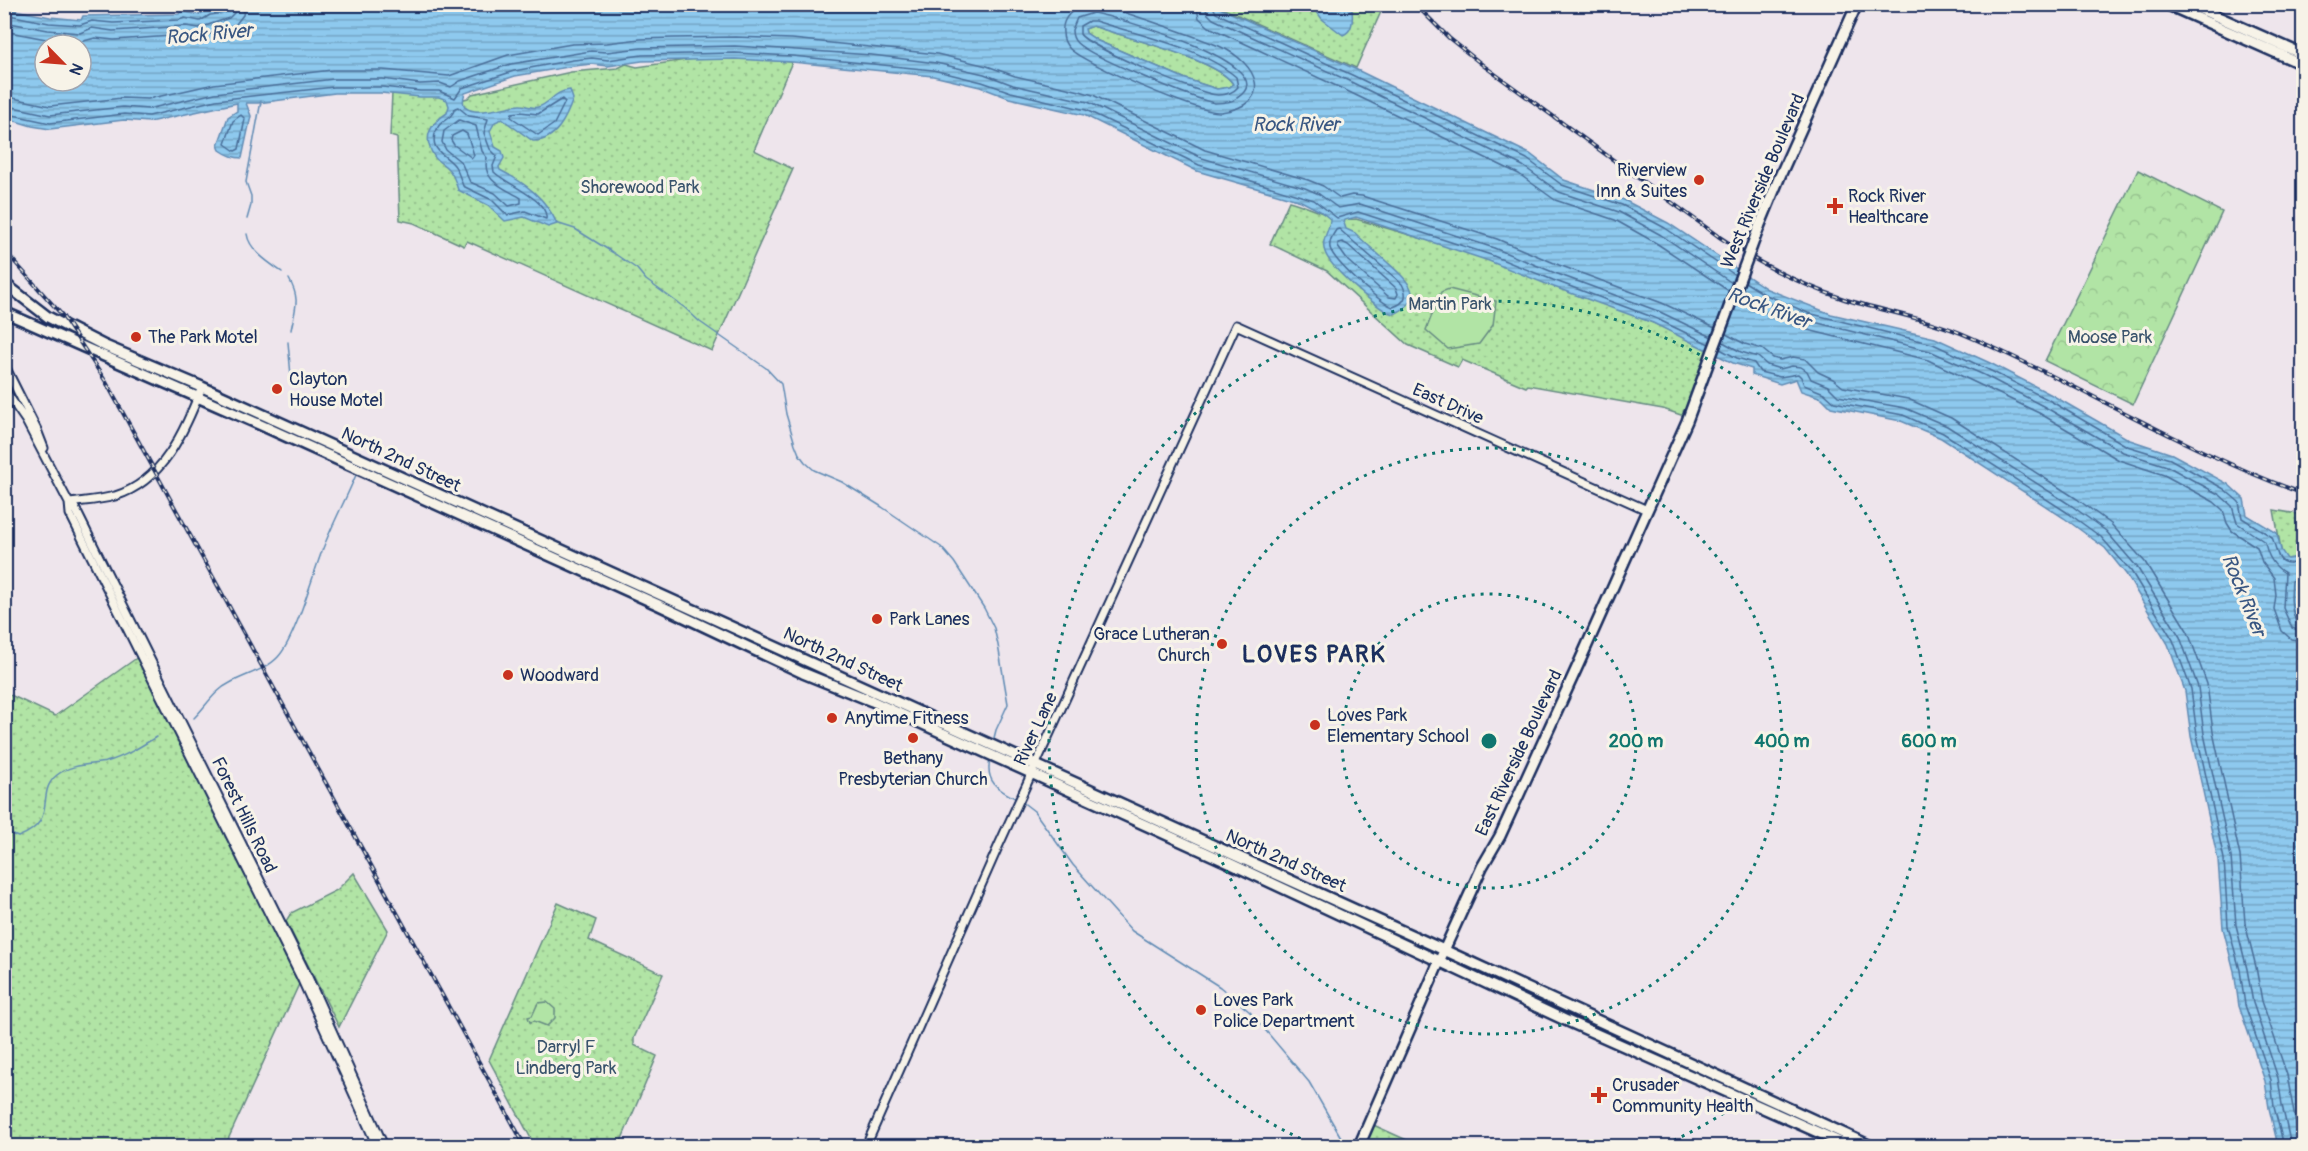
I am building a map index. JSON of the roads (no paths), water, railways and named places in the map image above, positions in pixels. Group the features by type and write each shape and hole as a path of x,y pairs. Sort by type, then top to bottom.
{"main road":[{"name":"West Riverside Boulevard","path":"1705,372 1780,176 1857,4"},
{"path":"2166,4 2304,65"},
{"path":"2189,4 2304,55"},
{"name":"North 2nd Street","path":"4,283 48,317 200,392 803,673 997,753 1439,962 1849,1146"},
{"name":"North 2nd Street","path":"4,312 200,392"},
{"name":"East Riverside Boulevard","path":"1359,1146 1444,950 1482,867 1507,823 1687,421 1705,372"},
{"name":"North 2nd Street","path":"1034,770 1444,950 1871,1146"},
{"path":"1522,1000 1527,990"}],"street":[{"name":"East Drive","path":"1236,325 1647,510"},
{"name":"River Lane","path":"866,1146 1017,806 1236,325"},
{"name":"Forest Hills Road","path":"4,364 37,430 56,479"},
{"name":"Forest Hills Road","path":"4,389 26,421 69,503 75,523 259,886 302,980 384,1146"},
{"path":"69,503 115,496 140,484 160,467 172,451 200,392"},
{"name":"Forest Hills Road","path":"342,1061 377,1146"}],"water":[{"name":"Rock River","path":"232,4 1213,5 1355,69 1530,154 1564,180 1624,200 1668,223 1767,289 1831,314 1935,338 2050,394 2130,440 2172,454 2228,484 2244,499 2247,515 2277,533 2281,550 2287,559 2303,556 2303,579 2301,578 2297,583 2299,596 2296,607 2304,625 2303,1146 2278,1146 2265,1081 2239,1006 2234,971 2223,928 2218,860 2191,736 2185,691 2168,644 2126,574 2105,548 2064,518 1941,438 1901,421 1831,407 1822,398 1801,391 1796,379 1780,384 1752,375 1752,369 1733,363 1653,323 1489,261 1356,217 1345,220 1346,229 1355,233 1394,268 1411,288 1410,302 1405,308 1394,314 1387,312 1343,276 1328,259 1324,239 1330,219 1301,201 1197,171 1084,115 1009,98 980,87 933,76 792,62 735,59 642,61 608,66 592,64 574,66 515,76 465,93 463,103 467,108 484,111 520,105 534,108 570,90 573,99 567,113 559,127 548,137 533,141 502,119 495,122 490,131 495,147 502,151 504,158 499,167 500,170 526,186 547,206 557,224 548,227 524,217 505,221 488,205 458,190 451,173 435,158 430,149 428,137 432,126 447,113 449,106 447,100 439,97 335,93 246,103 251,116 242,158 225,153 218,145 228,117 237,111 237,103 149,122 124,120 50,129 5,118 4,8 50,17 81,20 83,16 179,14 182,11 199,15 208,9","holes":["1093,26 1209,66 1233,84 1230,87 1217,89 1186,79 1098,41 1086,33 1085,29"]},
{"path":"1312,5 1347,5 1352,10 1352,21 1351,28 1343,35 1322,19"}],"waterway":[{"path":"247,219 251,196 246,182 261,101"},
{"path":"556,223 575,229 637,269 646,280 685,308 700,322 766,368 781,384 786,414 795,444 805,462 814,470 842,482 882,507 941,547 954,562 984,608 994,628 998,645 1008,704 993,742"},
{"path":"247,234 256,251 282,272"},
{"path":"289,279 296,299 291,330"},
{"path":"288,342 291,376"},
{"path":"194,718 225,686 256,672 278,657 291,636 326,541 356,475"},
{"path":"4,831 18,837 39,823 50,782 62,771 113,760 156,737"},
{"path":"990,759 989,774 994,784 1017,799"},
{"path":"1021,801 1034,811 1073,865 1132,931 1220,987 1250,1012 1309,1082 1346,1146"}],"railway":[{"path":"1415,4 1449,38 1484,66 1718,236 1763,264 1795,280 1844,299 1939,325 1970,337 2219,459 2304,494"},
{"path":"4,250 62,315 106,382 525,1146"}],"place":[{"name":"Riverview Inn & Suites","path":"1699,180"},
{"name":"Rock River Healthcare","path":"1835,206"},
{"name":"The Park Motel","path":"136,337"},
{"name":"Clayton House Motel","path":"277,389"},
{"name":"Park Lanes","path":"877,619"},
{"name":"Grace Lutheran Church","path":"1222,644"},
{"name":"Woodward","path":"508,675"},
{"name":"Anytime Fitness","path":"832,718"},
{"name":"Loves Park Elementary School","path":"1315,725"},
{"name":"Bethany Presbyterian Church","path":"913,738"},
{"name":"Loves Park Police Department","path":"1201,1010"},
{"name":"Crusader Community Health","path":"1599,1095"}],"district":[{"name":"LOVES PARK","path":"1314,654"}],"park label":[{"name":"Shorewood Park","path":"640,187"},
{"name":"Martin Park","path":"1450,304"},
{"name":"Moose Park","path":"2110,337"},
{"name":"Darryl F Lindberg Park","path":"566,1057"}]}
